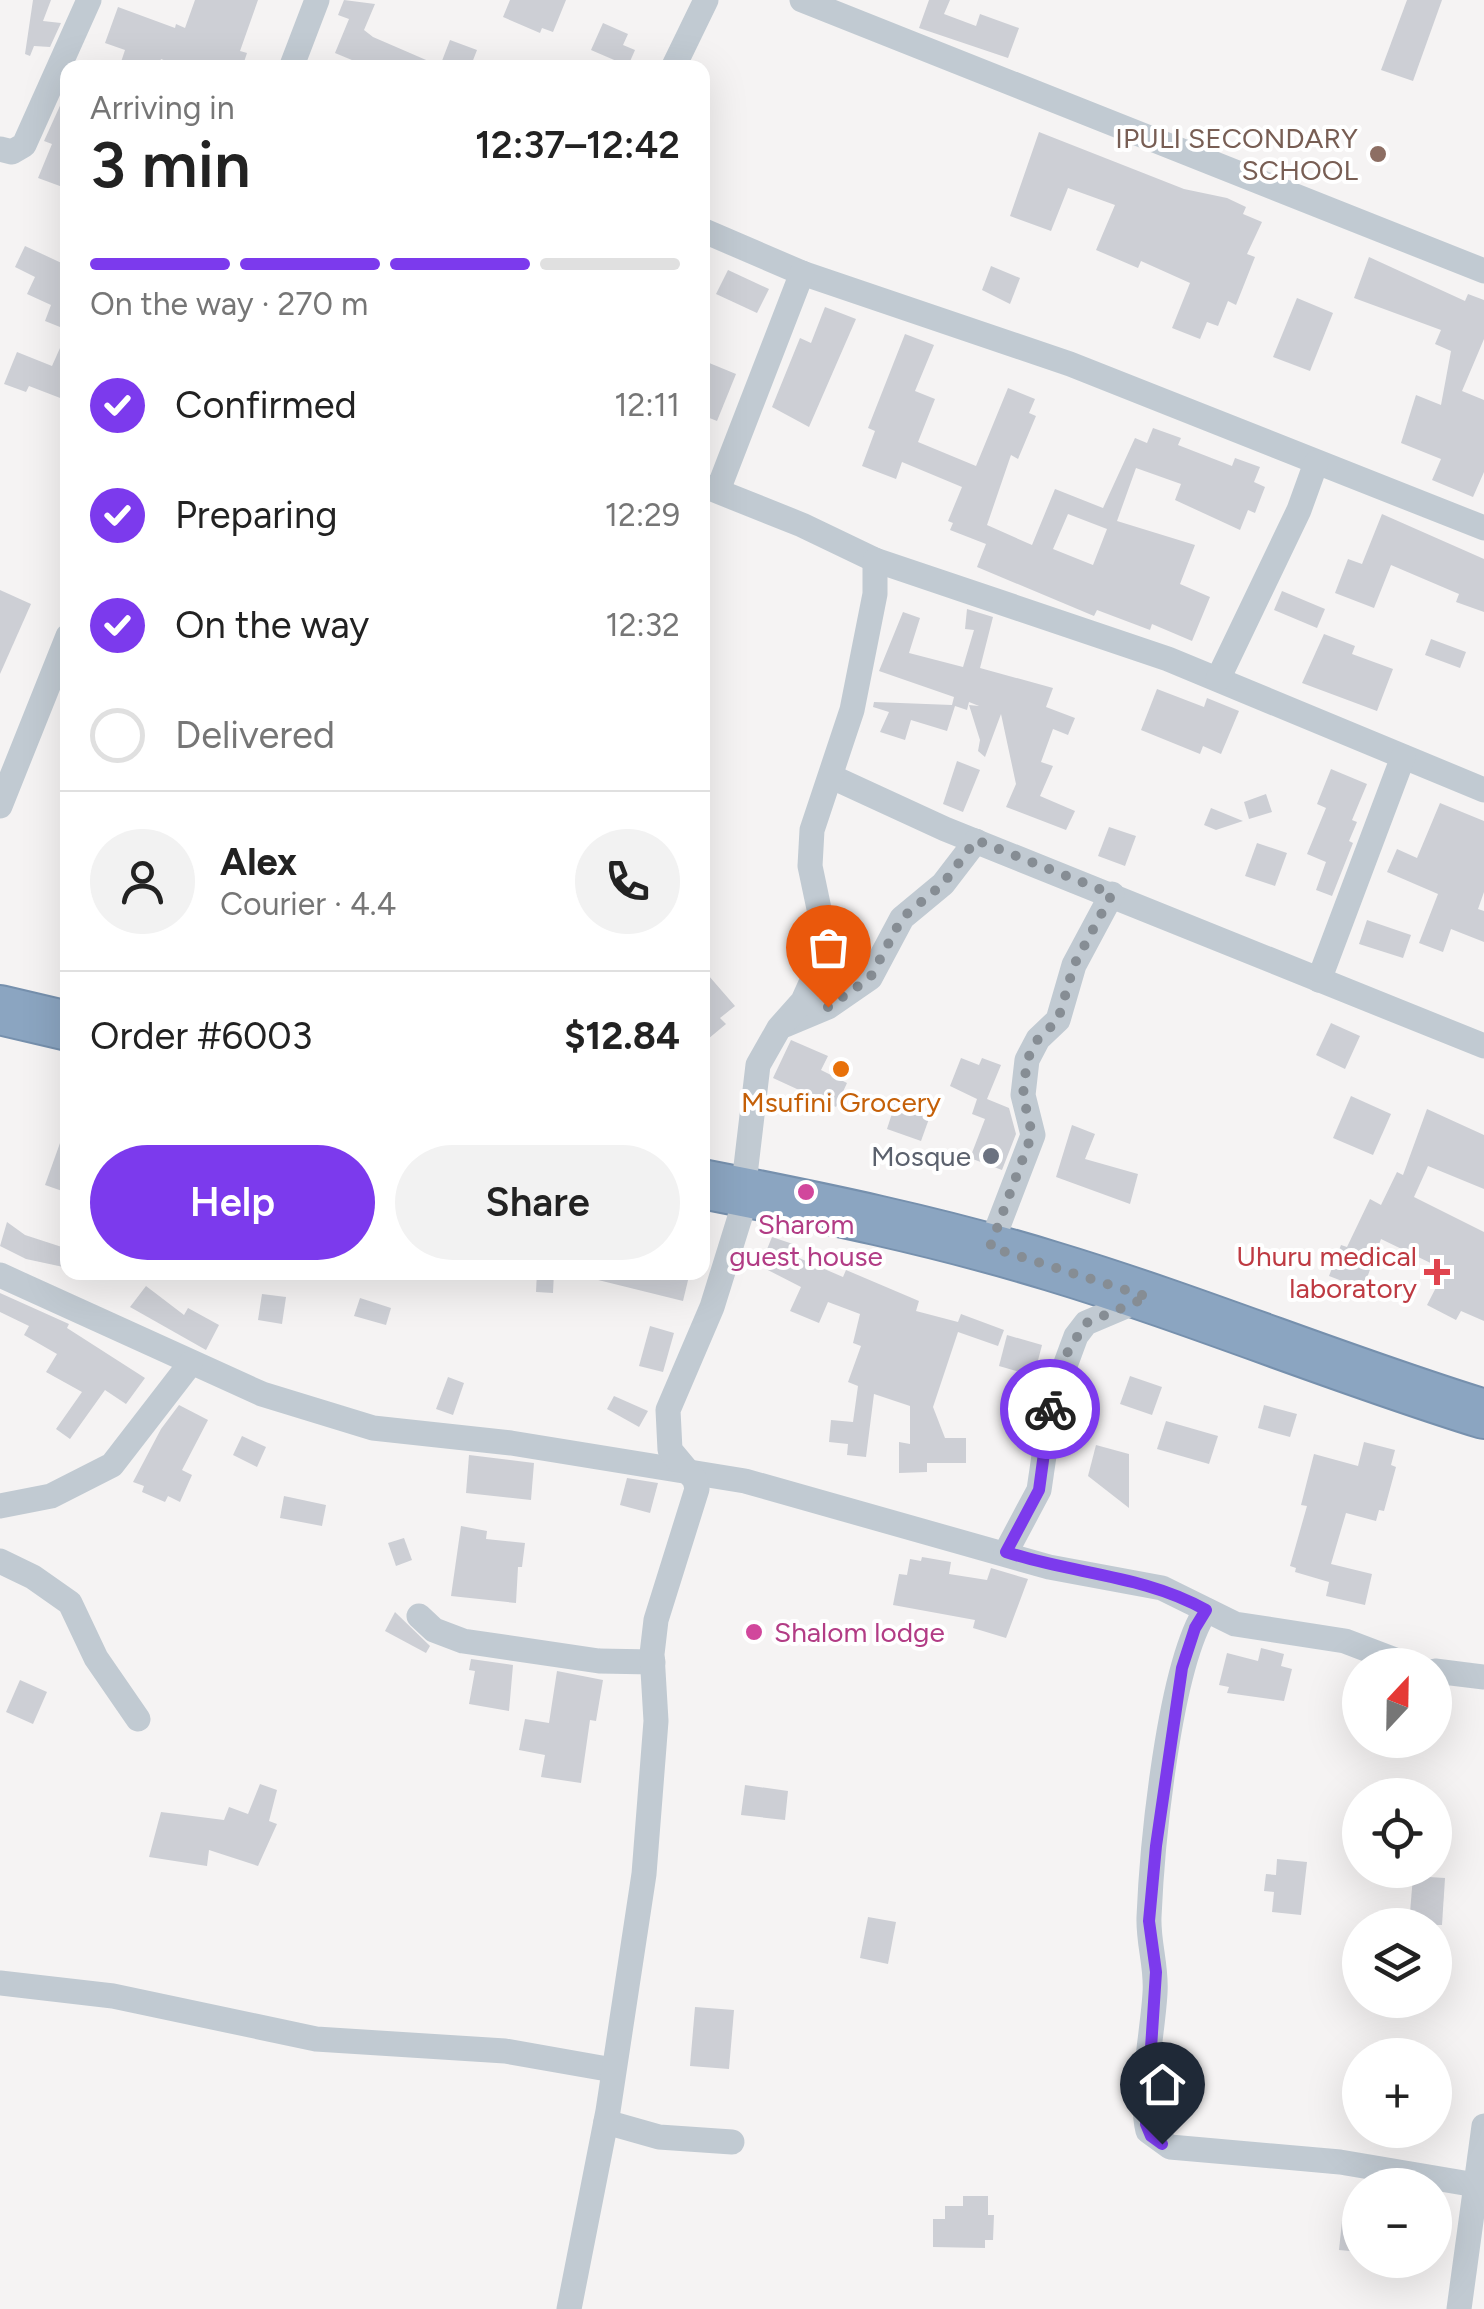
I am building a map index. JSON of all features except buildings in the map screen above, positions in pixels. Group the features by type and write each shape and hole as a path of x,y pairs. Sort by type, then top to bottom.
{"highway":[{"path":"0,1010 60,1024"},
{"path":"724,1188 990,1247 1148,1297 1484,1414"}],"street":[{"path":"62,60 89,0"},
{"path":"294,60 317,0"},
{"path":"677,60 706,0"},
{"path":"802,0 1484,271"},
{"path":"0,148 12,152 24,145 60,65"},
{"path":"710,233 802,272 1015,344 1484,528"},
{"path":"802,272 710,488 875,560 1110,638 1484,790"},
{"path":"1218,680 1316,463"},
{"path":"569,2309 606,2122 647,1847 656,1721 656,1620 694,1509 697,1484 670,1450 668,1410 716,1298 724,1188 758,1066 778,1028 802,1001 818,970 822,923 812,887 810,849 862,664 875,594 875,560"},
{"path":"0,806 8,764 60,653"},
{"path":"1319,980 1403,757"},
{"path":"832,777 976,840 1484,1046"},
{"path":"778,1028 828,1007 870,978 902,918 943,884 976,840"},
{"path":"990,1247 1032,1134 1023,1095 1027,1060 1038,1039 1058,1020 1074,965 1112,894"},
{"path":"0,1275 262,1394 372,1428 511,1442 771,1487 1049,1566 1162,1588 1246,1627 1345,1641 1363,1648"},
{"path":"1006,1552 1039,1490 1052,1400 1076,1336 1086,1323 1148,1297"},
{"path":"0,1506 51,1496 112,1465 190,1364"},
{"path":"0,1561 33,1576 70,1603 96,1658 138,1719"},
{"path":"1206,1610 1195,1628 1182,1668 1154,1862 1149,1921 1156,1972 1148,2130 1170,2147 1340,2162 1476,2185"},
{"path":"419,1616 434,1630 463,1641 598,1661 653,1662"},
{"path":"1452,1673 1484,1677"},
{"path":"0,1983 114,1996 316,2039 505,2052 612,2070"},
{"path":"606,2122 659,2136 732,2142"},
{"path":"1459,2309 1484,2126"}],"way so far":[{"path":"828,1007 870,978 902,918 943,884 976,840 1112,894 1074,965 1058,1020 1038,1039 1027,1060 1023,1095 1032,1134 990,1247 1148,1297 1086,1323 1068,1351 1050,1409"}],"place":[{"name":"IPULI SECONDARY SCHOOL","path":"1378,154"},
{"name":"Msufini Grocery","path":"841,1069"},
{"name":"Mosque","path":"991,1156"},
{"name":"Sharom guest house","path":"806,1192"},
{"name":"Uhuru medical laboratory","path":"1437,1272"},
{"name":"Shalom lodge","path":"754,1632"}],"route":[{"path":"1050,1409 1039,1490 1006,1552 1049,1566 1150,1584 1206,1610 1195,1628 1182,1668 1150,1906 1156,1972 1146,2124 1151,2136 1162,2144"}]}
